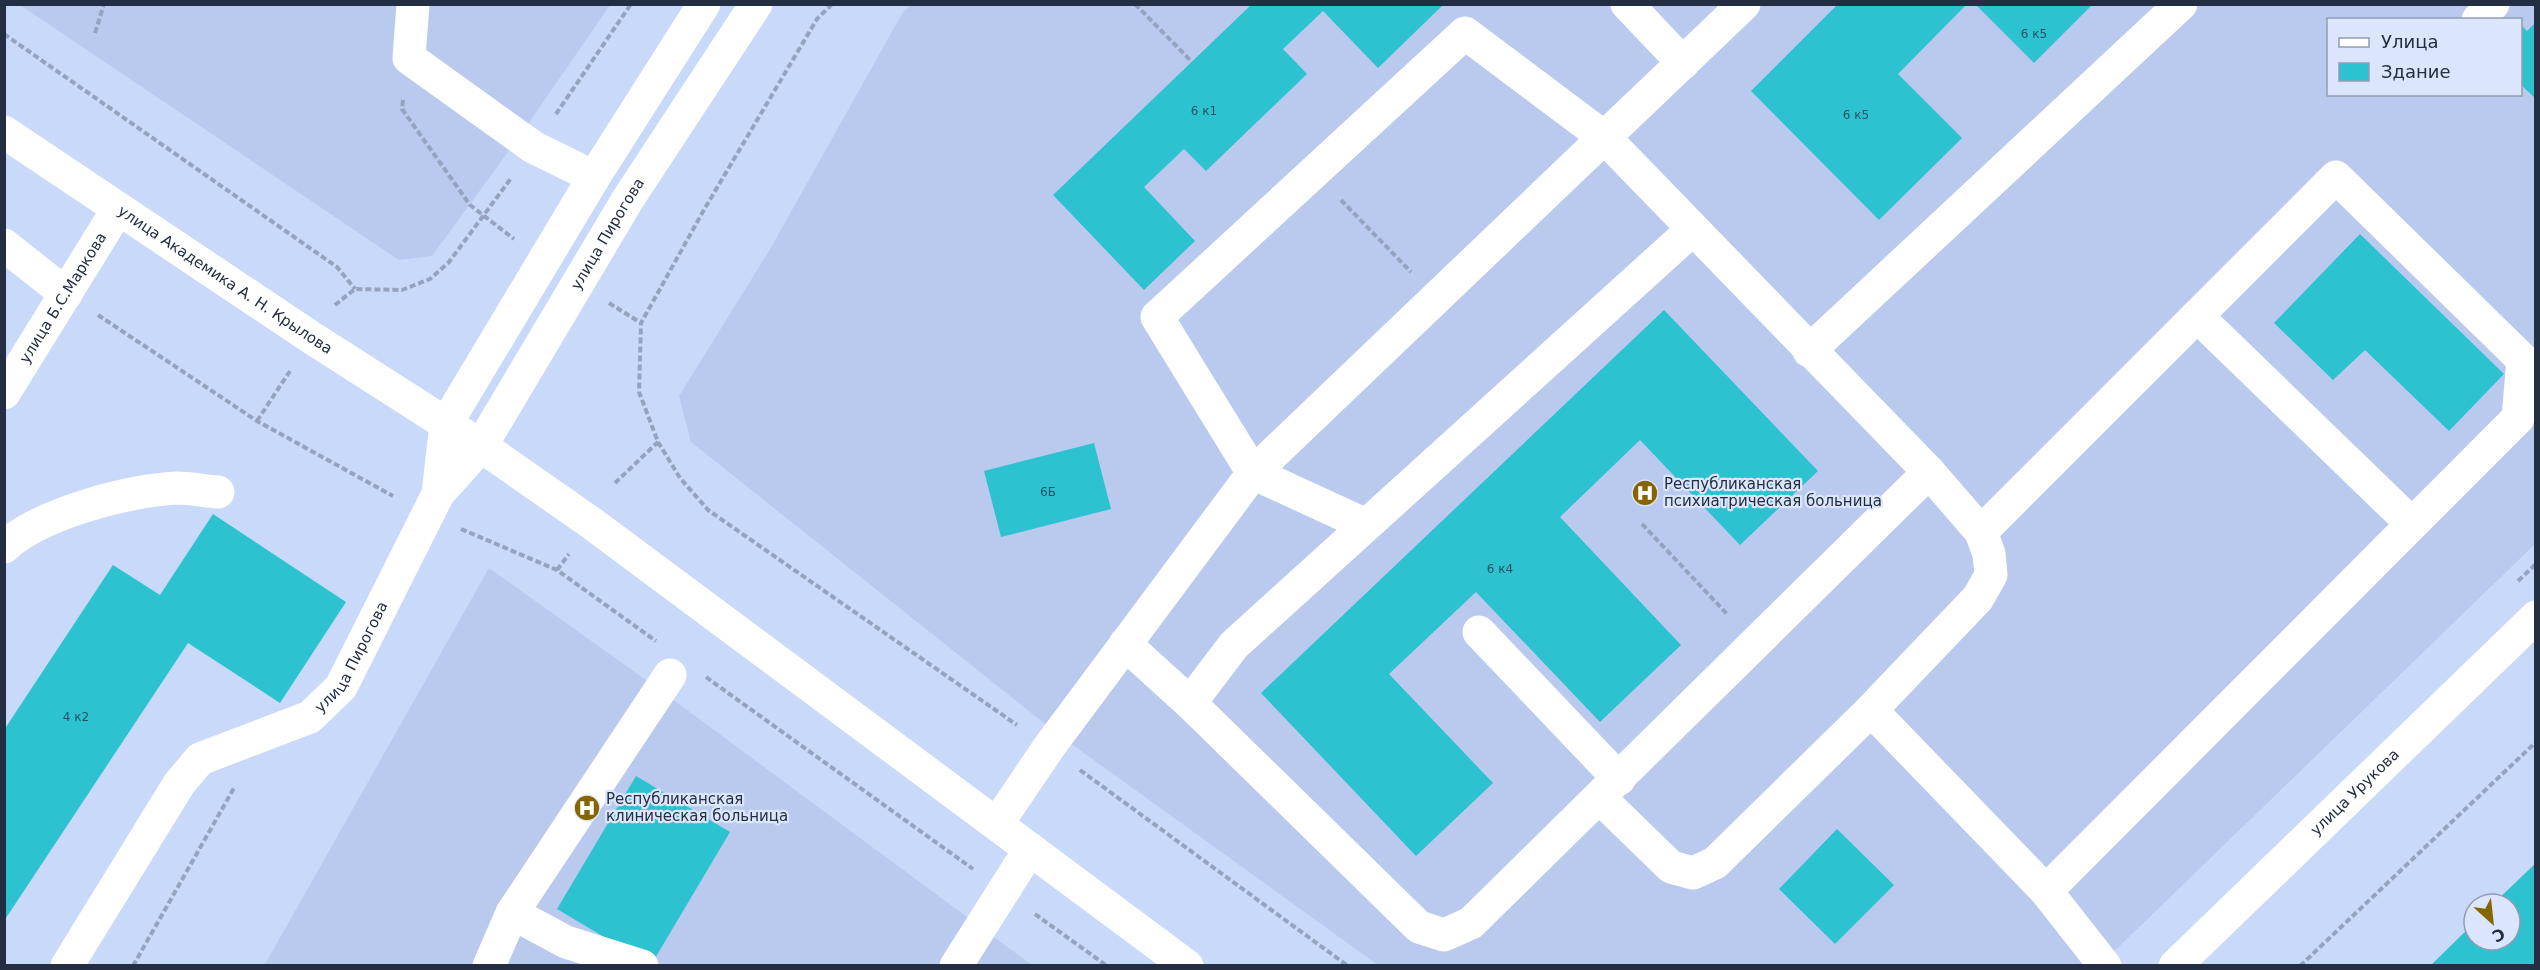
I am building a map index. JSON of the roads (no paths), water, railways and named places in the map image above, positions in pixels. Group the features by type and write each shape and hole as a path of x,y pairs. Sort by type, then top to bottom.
{"street":[{"path":"413,4 409,58 533,147 594,177"},
{"name":"улица Пирогова","path":"438,494 446,424 594,177 704,4"},
{"name":"улица Пирогова","path":"67,966 179,784 200,759 310,717 341,687 438,494 481,446 628,199 756,4"},
{"path":"1627,4 1683,63"},
{"path":"997,824 1049,747 1253,473 1744,4"},
{"path":"1809,351 2181,4"},
{"path":"2480,18 2493,4"},
{"path":"1366,525 1253,473 1157,317 1465,33 1605,138 1809,351 1929,472 1981,532 1989,554 1991,575 1978,598 1871,710 1715,863 1693,873 1671,867 1609,788 1479,632"},
{"name":"улица Академика А. Н. Крылова","path":"4,132 481,446 590,522 1187,966"},
{"path":"1981,532 2336,177 2523,360 2518,418 2046,891"},
{"name":"улица Б.С.Маркова","path":"8,382 118,209"},
{"path":"1190,703 1234,645 1692,230"},
{"path":"4,245 66,294"},
{"path":"2197,316 2411,523"},
{"path":"1125,644 1190,703 1419,927 1444,935 1471,923 1929,472"},
{"path":"4,547 14,537 86,506 142,492 179,488 218,492"},
{"name":"улица Урукова","path":"2175,966 2535,617"},
{"path":"489,966 512,913 677,664"},
{"path":"1871,710 2046,891 2105,966"},
{"path":"956,966 1030,849"},
{"path":"512,913 566,942 642,966"}],"place":[{"name":"Республиканская психиатрическая больница","path":"1645,493"},
{"name":"Республиканская клиническая больница","path":"587,808"}]}
